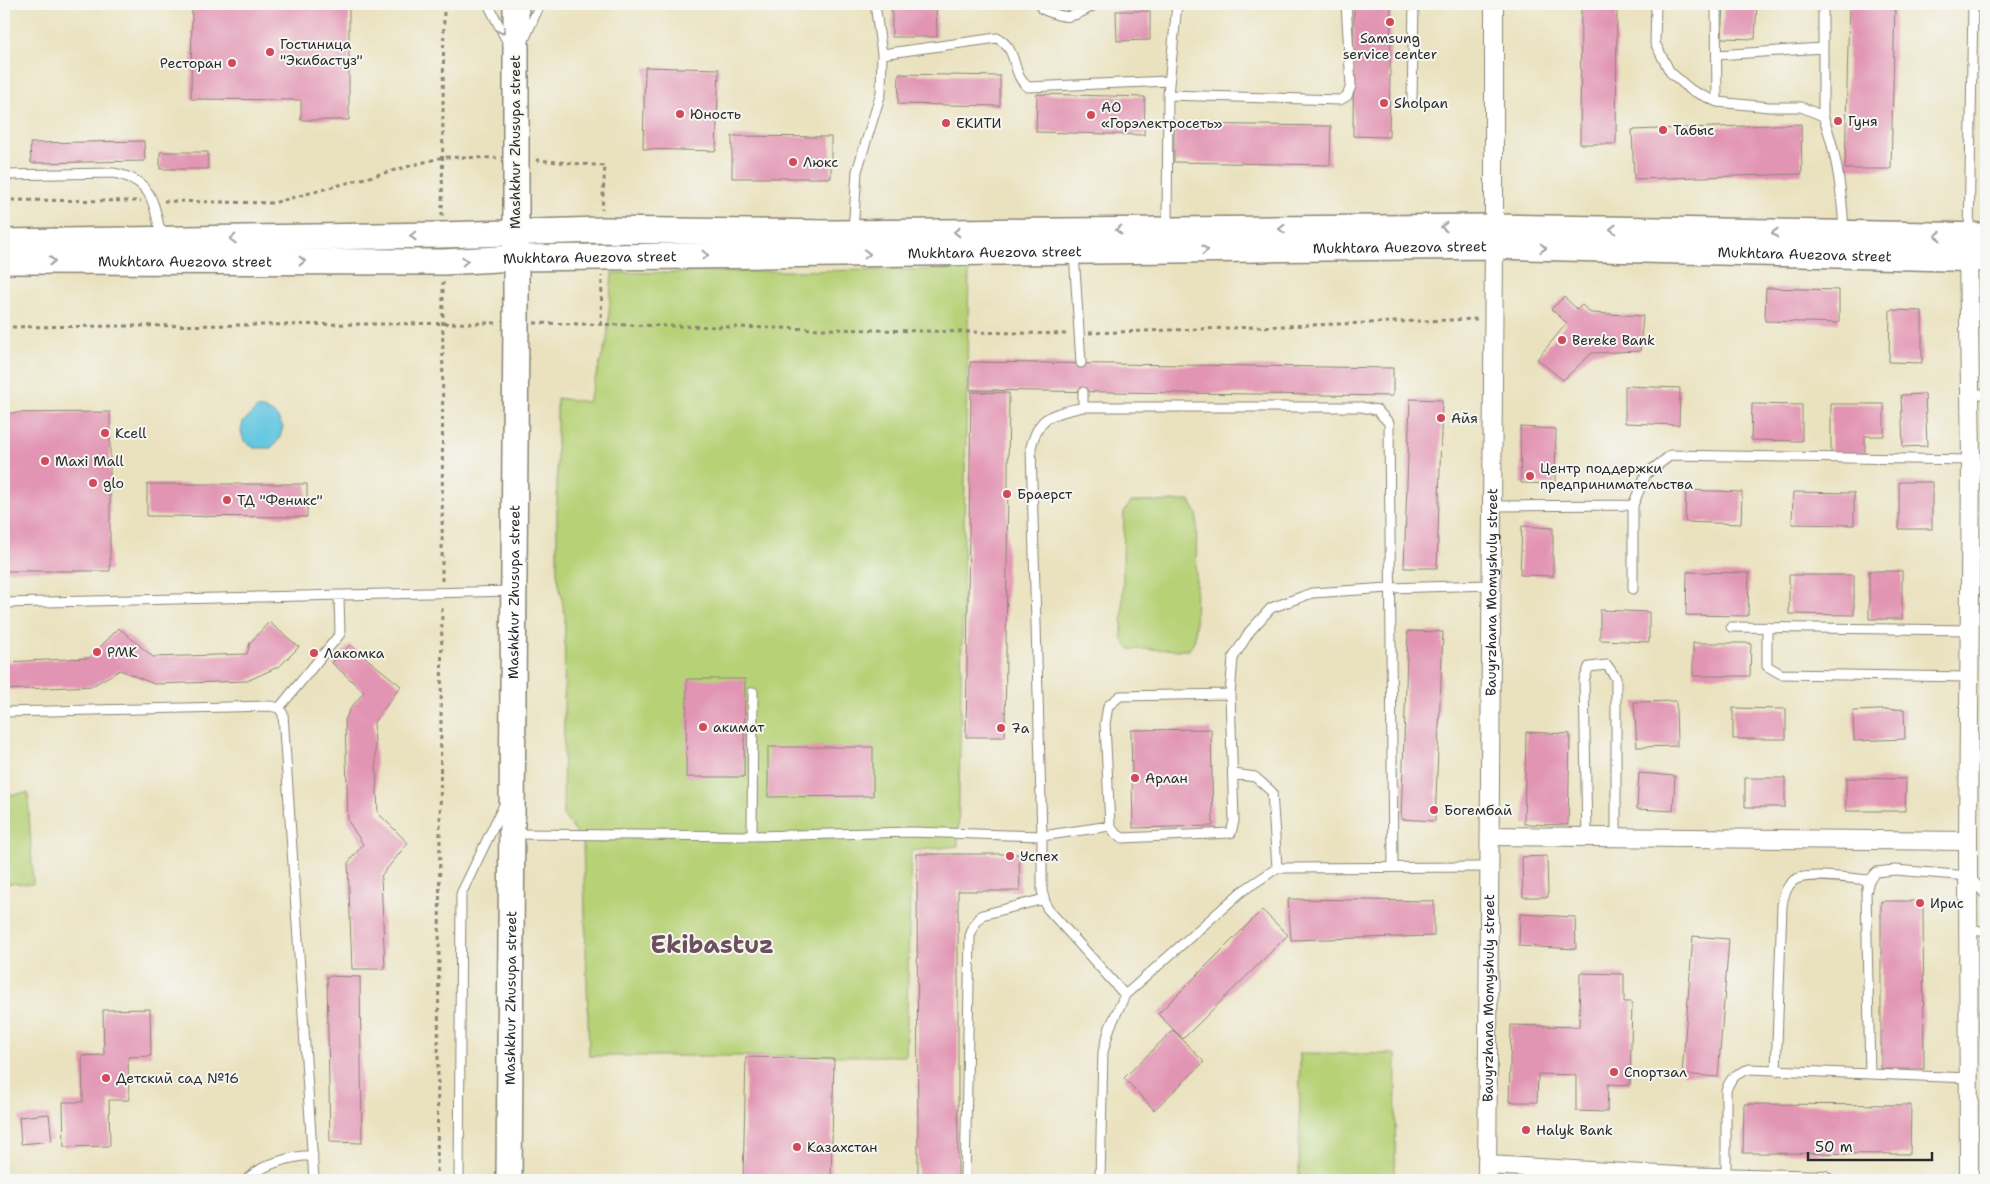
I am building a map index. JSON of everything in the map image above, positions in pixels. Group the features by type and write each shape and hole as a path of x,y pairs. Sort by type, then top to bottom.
{"street":[{"name":"Mashkhur Zhusupa street","path":"509,1180 516,323 514,232 516,4"},
{"name":"Bauyrzhana Momyshuly street","path":"1487,1173 1494,318 1494,4"},
{"name":"Mukhtara Auezova street","path":"4,242 441,235 610,230 853,232 1073,241"},
{"name":"Mukhtara Auezova street","path":"4,261 443,262 516,258 1073,241 1844,234 1977,248"},
{"name":"Mukhtara Auezova street","path":"1494,237 1977,248"},
{"path":"1969,1180 1970,460 1978,394 1977,248"},
{"path":"1490,836 1968,841"},
{"path":"1487,1173 1824,1180"}],"lane":[{"path":"488,4 516,58"},
{"path":"516,58 540,4"},
{"path":"853,232 857,171 881,93 882,54 875,4"},
{"path":"1041,4 1042,9 1058,17 1075,16 1096,4"},
{"path":"1166,240 1168,95 1177,4"},
{"path":"1168,95 1340,100 1347,96 1351,86 1346,4"},
{"path":"1412,98 1414,4"},
{"path":"1656,4 1655,44 1670,72 1691,90 1717,102 1769,107 1801,107 1823,116"},
{"path":"1716,4 1717,102"},
{"path":"1824,4 1823,116 1832,139 1842,193 1844,234"},
{"path":"1973,4 1977,248"},
{"path":"882,54 997,38 1006,42 1012,53 1020,82 1028,87 1169,81"},
{"path":"1716,55 1823,48"},
{"path":"4,175 113,173 130,176 143,185 153,201 162,240"},
{"path":"1073,241 1081,363"},
{"path":"1083,392 1083,407"},
{"path":"1125,995 1047,908 1042,891 1032,447 1036,430 1047,416 1083,407 1360,407 1377,410 1389,423 1393,868"},
{"path":"1633,588 1633,504 1646,474 1671,455 1970,460"},
{"path":"1492,506 1633,504"},
{"path":"1230,694 1120,696 1108,706 1104,724 1110,826 1116,834 1123,838 1231,833 1234,821 1230,694 1233,658 1250,630 1271,608 1312,593 1389,588 1492,586"},
{"path":"4,603 514,591"},
{"path":"279,708 340,634 339,596"},
{"path":"1731,627 1970,630"},
{"path":"1767,627 1768,666 1781,674 1969,676"},
{"path":"1587,837 1584,680 1589,667 1607,664 1616,678 1616,837"},
{"path":"752,836 753,692"},
{"path":"4,712 270,706 279,708 283,714 314,1180"},
{"path":"1234,774 1255,777 1272,792 1276,868"},
{"path":"459,1180 461,894 512,789"},
{"path":"511,834 752,836 912,832 1042,836 1110,826"},
{"path":"1100,1180 1103,1052 1110,1027 1125,995 1241,892 1276,868 1490,867"},
{"path":"1870,1074 1866,893 1869,880 1876,872 1895,870 1969,876 1986,895"},
{"path":"1776,1071 1784,894 1794,880 1808,876 1869,880"},
{"path":"965,1180 970,936 974,925 982,915 1044,899"},
{"path":"1969,929 1986,932"},
{"path":"1726,1178 1726,1091 1729,1081 1738,1073 1750,1069 1969,1078"},
{"path":"246,1180 257,1170 276,1162 296,1156 313,1155"}],"path":[{"path":"4,200 273,203 443,157 515,159 605,166"},
{"path":"4,327 516,323 1080,334 1494,318"}],"green space":[{"path":"969,269 958,846 911,851 906,1056 589,1056 583,842 563,815 565,616 557,573 557,398 588,402 607,340 612,273"},
{"path":"1190,501 1197,514 1195,639 1189,650 1130,649 1122,639 1124,512 1131,502"},
{"path":"28,793 33,884 4,883 4,795"},
{"path":"1300,1053 1396,1054 1395,1180 1299,1180"}],"water":[{"path":"257,408 273,413 283,427 279,440 271,448 254,448 244,441 241,432 243,422"}],"building":[{"name":"Гостиница \"Экибастуз\"","path":"192,4 349,4 349,120 301,120 301,100 191,99"},
{"path":"892,4 936,4 937,37 892,37"},
{"path":"1354,4 1391,4 1389,137 1353,136"},
{"path":"1581,4 1617,4 1616,144 1580,144"},
{"path":"1724,4 1757,4 1755,39 1722,38"},
{"path":"1849,4 1895,4 1891,169 1845,169"},
{"path":"1984,4 1986,4 1986,55 1985,55"},
{"path":"1116,11 1150,11 1150,40 1117,41"},
{"path":"645,67 719,69 716,151 643,149"},
{"path":"899,74 1000,76 1000,106 898,104"},
{"name":"АО «Горэлектросеть»","path":"1037,94 1145,97 1144,135 1036,132"},
{"path":"1174,124 1331,126 1330,165 1174,162"},
{"path":"1801,124 1802,174 1634,179 1632,130"},
{"path":"732,136 831,137 831,178 732,178"},
{"path":"144,141 145,161 31,163 30,143"},
{"path":"160,152 208,152 208,169 160,169"},
{"path":"1766,288 1839,290 1839,323 1765,321"},
{"path":"1564,297 1577,309 1582,305 1591,313 1643,316 1640,351 1592,353 1563,380 1537,359 1567,323 1551,309"},
{"path":"1890,310 1922,311 1922,363 1889,362"},
{"path":"970,362 1393,368 1393,396 970,390"},
{"path":"1625,386 1680,388 1679,425 1625,423"},
{"path":"971,392 1009,393 1005,737 966,737"},
{"path":"1925,394 1927,446 1903,447 1901,395"},
{"path":"1410,399 1442,400 1437,568 1404,568"},
{"path":"1752,404 1802,405 1802,441 1751,440"},
{"path":"1831,404 1884,404 1884,436 1865,436 1865,457 1831,457"},
{"path":"110,412 110,571 4,571 4,413"},
{"path":"1520,427 1556,429 1555,484 1521,483"},
{"path":"1899,482 1932,482 1932,529 1899,529"},
{"name":"ТД \"Феникс\"","path":"147,484 307,484 307,517 147,516"},
{"path":"1686,490 1742,492 1741,524 1685,522"},
{"path":"1793,492 1854,493 1854,525 1792,524"},
{"path":"1522,526 1553,528 1553,576 1520,575"},
{"path":"1869,571 1902,571 1902,619 1869,619"},
{"path":"1687,572 1749,573 1748,616 1686,615"},
{"path":"1789,575 1854,575 1854,615 1789,614"},
{"path":"1600,610 1649,612 1649,642 1600,640"},
{"path":"269,622 299,647 280,666 247,681 154,684 120,670 92,686 4,690 4,662 89,658 119,628 153,657 247,654 250,643"},
{"path":"1408,631 1443,632 1435,821 1401,819"},
{"path":"1693,643 1751,643 1750,676 1693,676"},
{"path":"350,645 401,686 374,722 378,813 408,843 381,876 385,969 352,969 348,863 363,844 348,821 345,720 350,709 364,692 332,663"},
{"path":"687,679 745,679 744,777 686,777"},
{"path":"1676,701 1677,746 1637,747 1634,702"},
{"path":"1733,708 1786,709 1786,739 1733,739"},
{"path":"1904,709 1905,739 1854,741 1853,711"},
{"path":"1211,729 1213,826 1133,828 1131,730"},
{"path":"1526,732 1570,734 1568,825 1524,824"},
{"path":"768,747 873,747 873,796 768,797"},
{"path":"1639,773 1675,776 1673,811 1637,809"},
{"path":"1745,778 1785,778 1785,807 1745,807"},
{"path":"1846,778 1906,779 1905,811 1846,811"},
{"path":"917,854 1019,854 1020,891 958,891 958,1180 918,1180"},
{"path":"1547,856 1548,897 1523,897 1522,857"},
{"path":"1288,899 1434,901 1434,936 1291,940"},
{"path":"1881,901 1923,901 1924,1069 1881,1069"},
{"path":"1262,910 1288,935 1183,1039 1158,1014"},
{"path":"1520,914 1575,917 1576,949 1519,946"},
{"path":"1693,936 1729,939 1718,1077 1682,1074"},
{"path":"1580,973 1624,974 1624,1002 1632,1002 1630,1085 1608,1084 1607,1112 1576,1111 1576,1075 1538,1074 1537,1102 1509,1102 1511,1025 1579,1027"},
{"path":"327,976 360,977 362,1143 330,1142"},
{"name":"Детский сад №16","path":"150,1009 151,1056 128,1057 129,1100 109,1100 110,1146 64,1147 63,1102 83,1102 82,1056 104,1055 103,1010"},
{"path":"1173,1030 1204,1062 1154,1110 1124,1078"},
{"path":"746,1057 834,1059 831,1180 743,1180"},
{"path":"1744,1104 1911,1105 1910,1154 1743,1153"},
{"path":"49,1114 52,1141 21,1144 19,1117"}],"place":[{"name":"Samsung service center","path":"1390,22"},
{"name":"Гостиница \"Экибастуз\"","path":"270,52"},
{"name":"Ресторан","path":"232,63"},
{"name":"Sholpan","path":"1384,103"},
{"name":"Юность","path":"680,114"},
{"name":"АО «Горэлектросеть»","path":"1091,115"},
{"name":"Гуня","path":"1838,121"},
{"name":"ЕКИТИ","path":"946,123"},
{"name":"Табыс","path":"1663,130"},
{"name":"Люкс","path":"793,162"},
{"name":"Bereke Bank","path":"1562,340"},
{"name":"Айя","path":"1441,418"},
{"name":"Kcell","path":"105,433"},
{"name":"Maxi Mall","path":"45,461"},
{"name":"Центр поддержки предпринимательства","path":"1530,476"},
{"name":"glo","path":"93,483"},
{"name":"Браерст","path":"1007,494"},
{"name":"ТД \"Феникс\"","path":"227,500"},
{"name":"РМК","path":"97,652"},
{"name":"Лакомка","path":"314,653"},
{"name":"акимат","path":"703,727"},
{"name":"7а","path":"1001,728"},
{"name":"Арлан","path":"1135,778"},
{"name":"Богембай","path":"1434,810"},
{"name":"Успех","path":"1010,856"},
{"name":"Ирис","path":"1920,903"},
{"name":"Спортзал","path":"1614,1072"},
{"name":"Детский сад №16","path":"106,1078"},
{"name":"Halyk Bank","path":"1526,1130"},
{"name":"Казахстан","path":"797,1147"}],"district":[{"name":"Ekibastuz","path":"712,945"}]}
